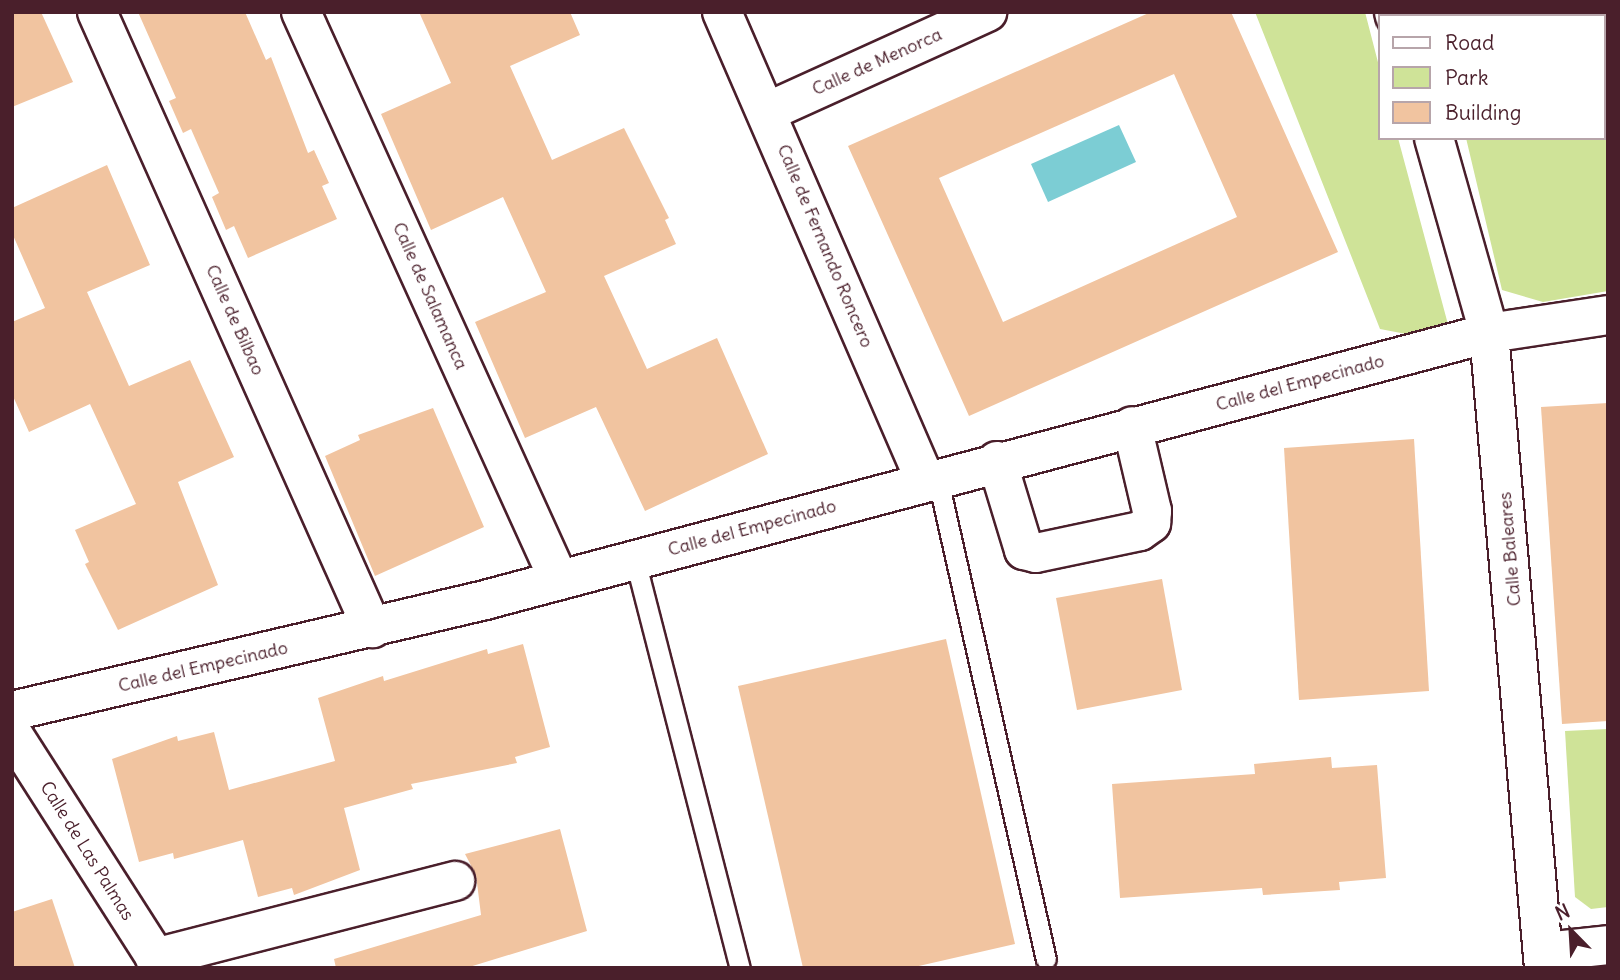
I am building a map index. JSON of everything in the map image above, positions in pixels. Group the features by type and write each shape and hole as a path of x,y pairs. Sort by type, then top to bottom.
{"street":[{"name":"Calle de Bilbao","path":"97,12 372,628"},
{"name":"Calle de Salamanca","path":"301,12 559,580"},
{"name":"Calle de Fernando Roncero","path":"722,12 931,478"},
{"name":"Calle de Menorca","path":"767,112 987,12"},
{"name":"Calle Baleares","path":"1435,140 1489,333 1544,960"},
{"name":"Calle del Empecinado","path":"12,710 372,628 635,560 931,478 1489,333 1608,315"},
{"path":"998,461 1024,550 1036,553 1140,531 1151,523 1153,511 1132,426"},
{"name":"Calle de Las Palmas","path":"12,733 158,963"},
{"path":"158,963 455,881"},
{"path":"1544,960 1608,945"}],"lane":[{"path":"931,478 1045,959"},
{"path":"635,560 740,968"}],"green space":[{"path":"1255,12 1365,12 1378,62 1378,140 1399,140 1453,343 1380,329"},
{"path":"1437,12 1608,12 1608,291 1543,302 1502,290 1466,140 1606,140 1606,14"},
{"path":"1608,729 1608,907 1591,909 1575,897 1565,731"}],"water":[{"path":"1119,125 1136,162 1048,202 1031,164"}],"building":[{"path":"12,12 41,12 73,82 12,107"},
{"path":"138,12 245,12 266,60 271,57 308,153 314,150 329,183 322,186 337,219 248,258 234,226 226,230 212,197 219,193 191,129 183,133 169,101 176,98"},
{"path":"419,12 570,12 580,35 510,66 552,160 624,128 669,218 665,220 676,244 604,276 647,369 717,338 768,454 645,511 596,407 525,438 475,322 546,292 503,197 431,230 381,114 451,83"},
{"path":"1151,12 1231,12 1338,252 969,416 848,146","holes":["1174,74 1237,217 1003,322 939,178"]},
{"path":"107,165 150,265 87,292 129,386 190,360 234,457 178,482 218,585 118,630 85,564 89,562 75,530 136,504 90,404 29,432 12,394 12,322 45,308 12,233 12,208"},
{"path":"1608,403 1608,721 1562,724 1541,407"},
{"path":"433,408 484,527 375,576 325,456 360,440 358,435"},
{"path":"1414,439 1429,691 1299,700 1284,448"},
{"path":"1162,579 1182,690 1077,710 1056,598"},
{"path":"946,639 1015,944 910,968 803,968 738,686"},
{"path":"523,644 550,747 515,757 517,763 411,784 413,789 344,808 360,870 294,895 292,888 258,897 243,840 174,859 173,853 139,862 112,759 177,736 178,741 214,732 229,790 335,761 318,698 383,676 384,681 487,649 488,654"},
{"path":"1331,757 1332,768 1377,765 1386,878 1339,882 1340,890 1263,895 1262,888 1120,898 1112,784 1255,774 1254,764"},
{"path":"560,829 587,931 466,968 336,968 334,959 481,915 476,875 465,854"},
{"path":"52,899 75,968 12,968 12,912"}]}
